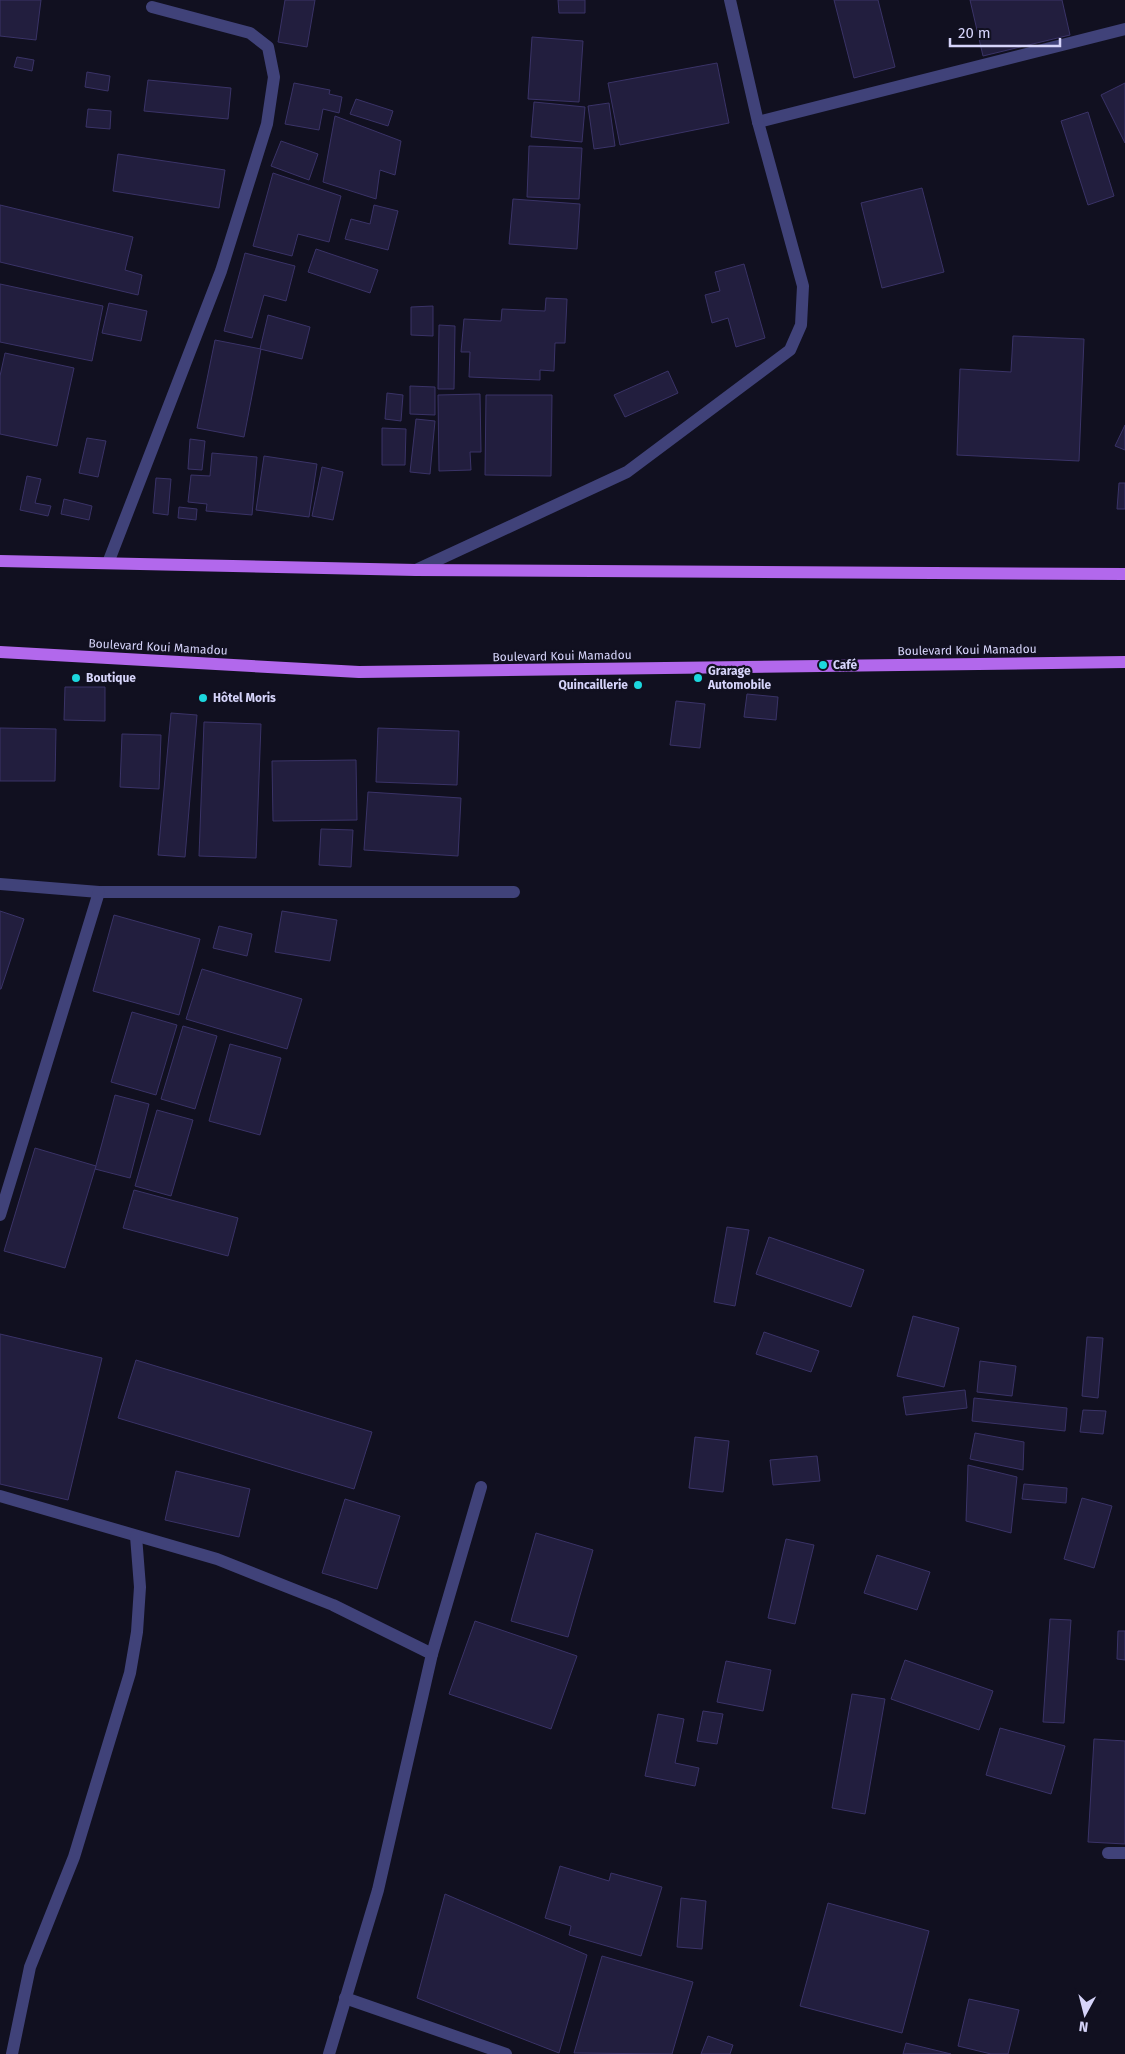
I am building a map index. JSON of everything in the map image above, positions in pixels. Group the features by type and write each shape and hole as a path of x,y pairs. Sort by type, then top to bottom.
{"main road":[{"path":"0,561 416,570 1125,574"},
{"name":"Boulevard Koui Mamadou","path":"0,652 359,672 1125,662"}],"street":[{"path":"416,570 627,472 790,350 802,325 803,286 758,122 730,0"},
{"path":"108,563 221,271 267,124 274,77 268,47 250,33 152,7"},
{"path":"758,122 1125,28"},
{"path":"0,884 99,892 514,892"},
{"path":"0,1215 99,892"},
{"path":"329,2054 378,1890 432,1654 481,1487"},
{"path":"0,1496 217,1559 333,1605 432,1654"},
{"path":"12,2054 30,1967 74,1857 130,1673 137,1632 140,1587 136,1536"},
{"path":"1108,1853 1125,1853"},
{"path":"346,1998 506,2054"}],"building":[{"path":"0,0 41,0 36,40 0,36"},
{"path":"285,0 315,0 307,47 278,42"},
{"path":"558,0 585,0 585,13 559,13"},
{"path":"834,0 878,0 895,67 854,78"},
{"path":"970,0 1062,0 1070,35 983,56"},
{"path":"532,37 583,41 579,102 528,99"},
{"path":"17,57 34,60 32,71 14,67"},
{"path":"717,63 729,123 620,145 608,83"},
{"path":"87,72 110,76 108,91 85,87"},
{"path":"148,80 231,88 228,119 144,111"},
{"path":"294,83 330,90 329,94 342,97 339,113 323,109 319,130 285,124"},
{"path":"1125,83 1125,143 1101,95"},
{"path":"356,99 393,111 388,126 350,114"},
{"path":"534,102 585,107 582,142 531,137"},
{"path":"609,103 615,146 594,149 588,106"},
{"path":"88,109 111,111 110,129 86,127"},
{"path":"1088,112 1114,196 1088,205 1061,121"},
{"path":"335,116 401,141 395,175 380,170 376,199 323,182"},
{"path":"281,141 318,154 309,180 271,166"},
{"path":"529,146 582,148 579,199 527,197"},
{"path":"118,154 225,170 219,208 113,191"},
{"path":"273,173 341,196 329,242 298,234 292,256 253,246"},
{"path":"922,188 944,272 882,288 861,203"},
{"path":"513,199 580,204 577,249 509,244"},
{"path":"0,205 133,237 125,270 142,275 138,295 0,262"},
{"path":"374,205 398,211 388,250 345,239 351,219 370,224"},
{"path":"316,249 378,270 370,293 308,272"},
{"path":"245,253 295,266 286,301 264,295 252,338 224,331"},
{"path":"744,264 765,338 736,347 728,318 712,323 705,295 720,291 715,272"},
{"path":"0,284 103,306 92,361 0,342"},
{"path":"546,298 567,299 565,343 555,343 554,371 540,370 540,380 469,377 470,352 461,352 464,319 501,321 502,309 545,311"},
{"path":"109,303 147,311 141,341 102,333"},
{"path":"433,306 433,336 411,335 411,307"},
{"path":"268,315 310,327 302,359 260,349"},
{"path":"439,325 455,326 454,389 438,389"},
{"path":"1013,336 1084,339 1079,461 957,455 960,369 1011,372"},
{"path":"215,340 261,349 244,437 197,428"},
{"path":"5,353 74,368 57,446 0,434 0,376"},
{"path":"668,371 678,393 625,417 614,395"},
{"path":"410,386 435,387 435,415 410,414"},
{"path":"387,393 403,395 401,421 385,419"},
{"path":"480,394 481,452 470,452 471,470 439,471 438,395"},
{"path":"486,395 552,395 551,476 485,475"},
{"path":"416,419 435,421 430,474 410,472"},
{"path":"1125,425 1125,450 1115,446"},
{"path":"382,428 406,429 405,465 382,465"},
{"path":"87,438 106,441 98,477 79,473"},
{"path":"190,439 205,441 202,470 188,469"},
{"path":"212,453 257,457 252,515 206,511 207,504 188,502 191,475 210,476"},
{"path":"264,456 317,464 309,517 256,510"},
{"path":"322,467 343,472 333,520 312,516"},
{"path":"27,476 41,479 35,503 51,506 48,516 20,510"},
{"path":"156,478 171,479 168,515 153,513"},
{"path":"1119,483 1125,483 1125,509 1117,509"},
{"path":"64,499 92,506 89,520 61,514"},
{"path":"179,507 197,509 196,520 178,518"},
{"path":"65,687 105,687 105,721 64,720"},
{"path":"747,694 778,697 776,720 744,717"},
{"path":"676,701 705,704 700,748 670,745"},
{"path":"171,713 197,715 185,857 158,855"},
{"path":"204,722 261,724 256,858 199,856"},
{"path":"0,728 56,729 55,781 0,781"},
{"path":"378,728 459,731 457,785 376,782"},
{"path":"122,734 161,735 159,789 120,787"},
{"path":"356,760 357,820 273,821 272,761"},
{"path":"368,792 461,798 458,856 364,850"},
{"path":"321,829 353,830 351,867 319,865"},
{"path":"0,911 24,919 1,989 0,989"},
{"path":"282,911 337,920 330,961 275,952"},
{"path":"114,915 200,939 179,1015 93,991"},
{"path":"219,926 252,934 247,956 213,948"},
{"path":"202,969 302,999 287,1049 186,1019"},
{"path":"132,1012 177,1025 156,1095 111,1082"},
{"path":"183,1026 217,1036 195,1109 161,1099"},
{"path":"230,1044 281,1058 260,1135 209,1121"},
{"path":"115,1095 149,1104 130,1178 95,1169"},
{"path":"157,1110 193,1120 171,1196 135,1186"},
{"path":"35,1148 96,1166 65,1268 4,1251"},
{"path":"134,1190 238,1218 228,1256 123,1228"},
{"path":"727,1227 749,1230 735,1306 714,1302"},
{"path":"769,1237 864,1270 851,1307 756,1274"},
{"path":"913,1316 959,1328 944,1387 897,1376"},
{"path":"764,1332 819,1351 811,1372 756,1354"},
{"path":"0,1334 102,1358 68,1500 0,1484"},
{"path":"1087,1337 1103,1338 1098,1398 1082,1396"},
{"path":"136,1360 372,1432 354,1489 118,1418"},
{"path":"980,1361 1016,1366 1012,1396 977,1392"},
{"path":"965,1390 967,1408 906,1415 903,1397"},
{"path":"974,1398 1067,1408 1065,1431 972,1421"},
{"path":"1083,1410 1106,1411 1103,1434 1080,1432"},
{"path":"975,1433 1024,1442 1023,1470 970,1459"},
{"path":"695,1437 729,1441 723,1492 689,1488"},
{"path":"817,1456 820,1481 773,1485 770,1460"},
{"path":"968,1465 1017,1477 1011,1533 966,1521"},
{"path":"176,1471 250,1489 239,1537 165,1520"},
{"path":"1024,1484 1067,1488 1066,1503 1022,1499"},
{"path":"1082,1498 1112,1506 1094,1568 1064,1559"},
{"path":"345,1499 400,1516 377,1589 322,1573"},
{"path":"536,1533 593,1550 568,1637 511,1621"},
{"path":"786,1539 814,1545 795,1624 768,1618"},
{"path":"877,1555 930,1572 917,1610 864,1593"},
{"path":"1050,1619 1071,1620 1064,1723 1043,1722"},
{"path":"475,1621 577,1656 551,1729 449,1694"},
{"path":"1118,1631 1125,1631 1125,1660 1117,1659"},
{"path":"905,1660 993,1691 979,1730 891,1699"},
{"path":"726,1661 771,1670 763,1711 717,1702"},
{"path":"852,1694 885,1699 865,1814 832,1808"},
{"path":"703,1711 723,1714 717,1744 697,1741"},
{"path":"658,1714 684,1719 675,1763 699,1768 695,1786 645,1776"},
{"path":"1000,1728 1065,1746 1051,1794 986,1775"},
{"path":"1094,1739 1125,1741 1125,1844 1088,1842"},
{"path":"560,1866 609,1881 611,1873 662,1887 641,1956 569,1935 571,1926 545,1918"},
{"path":"445,1894 587,1955 559,2053 417,1998"},
{"path":"681,1898 706,1901 702,1949 677,1947"},
{"path":"828,1903 929,1931 902,2033 800,2006"},
{"path":"602,1956 693,1982 672,2054 574,2053"},
{"path":"969,1999 1019,2010 1008,2054 991,2054 958,2046"},
{"path":"708,2036 733,2045 730,2054 701,2054"},
{"path":"906,2043 951,2054 903,2054"}],"place":[{"name":"Café","path":"823,665"},
{"name":"Boutique","path":"76,678"},
{"name":"Grarage Automobile","path":"698,678"},
{"name":"Quincaillerie","path":"638,685"},
{"name":"Hôtel Moris","path":"203,698"}]}
